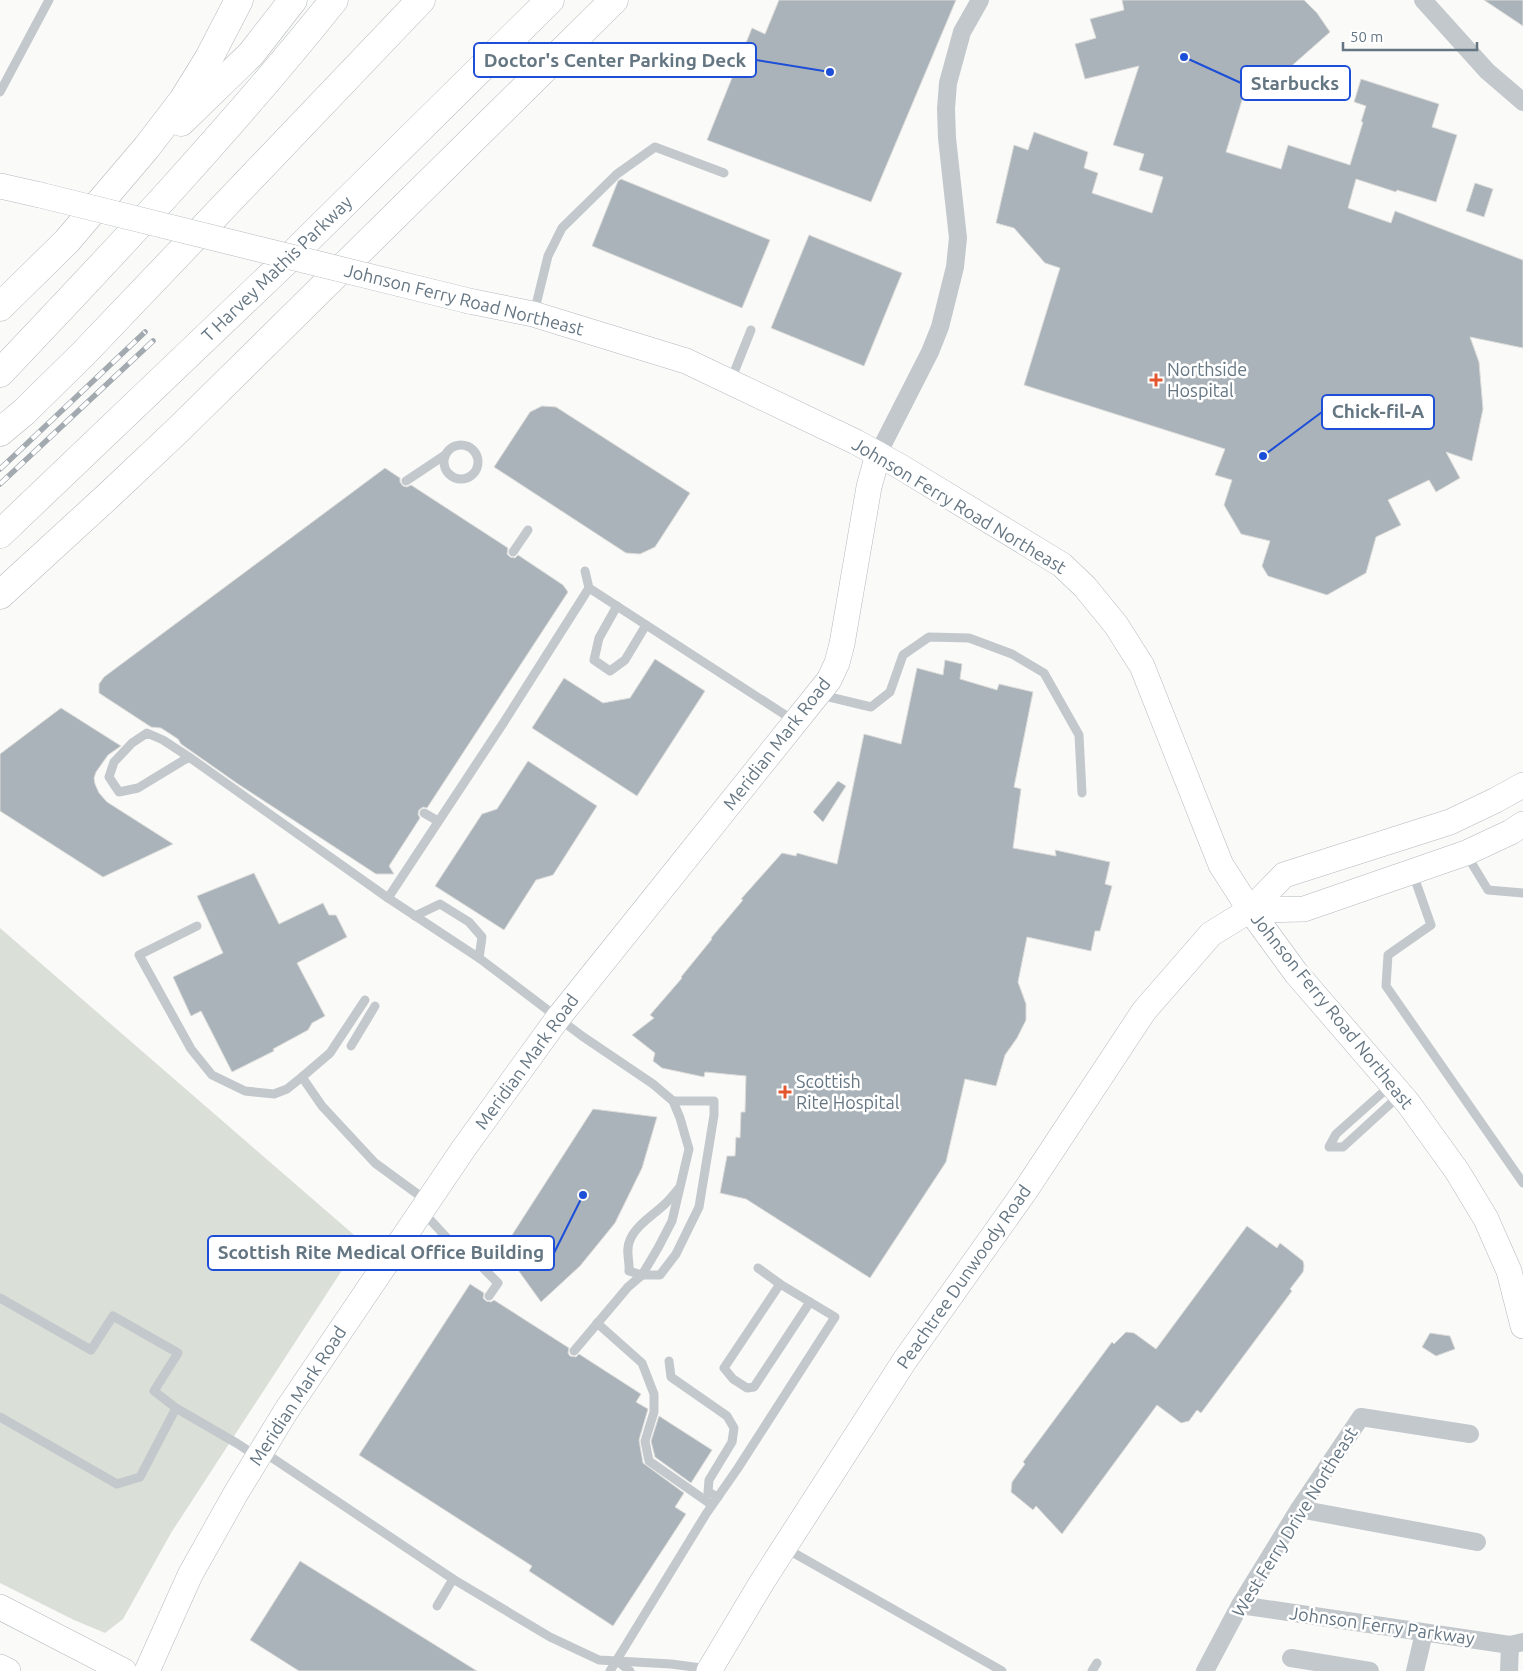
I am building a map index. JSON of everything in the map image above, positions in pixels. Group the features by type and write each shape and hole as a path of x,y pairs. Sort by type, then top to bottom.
{"highway":[{"path":"0,307 67,241 111,190 183,100 209,58 239,0"},
{"path":"111,190 251,54 293,0"},
{"path":"0,373 91,277 212,143 294,50 334,0"},
{"path":"0,432 24,412 84,353 421,0"},
{"name":"T Harvey Mathis Parkway","path":"0,534 284,263 550,0"},
{"path":"0,594 108,496 179,428 614,0"}],"main road":[{"name":"Johnson Ferry Road Northeast","path":"0,186 469,301 534,314 686,361 856,442 1062,565 1085,587 1116,625 1142,666 1221,865 1250,910 1296,973 1396,1090 1457,1171 1486,1219 1509,1272 1523,1326"},
{"name":"Meridian Mark Road","path":"147,1671 190,1575 260,1455 291,1403 424,1206 558,1018 828,680 837,663 842,644 869,487 878,454"},
{"name":"Peachtree Dunwoody Road","path":"709,1670 905,1360 1025,1191 1144,1010 1211,934 1250,910 1284,875 1450,822 1523,785"},
{"path":"1250,910 1304,909 1466,853 1511,832 1523,824"},
{"path":"0,1607 124,1671"},
{"path":"0,1668 8,1671"}],"street":[{"path":"878,454 930,352 940,327 955,267 958,238 947,138 946,109 948,83 962,32 980,0"},
{"path":"1423,0 1487,71 1523,102"},
{"name":"West Ferry Drive Northeast","path":"1205,1671 1240,1605 1299,1509 1361,1417 1470,1434"},
{"path":"1299,1509 1477,1542"},
{"name":"Johnson Ferry Parkway","path":"1240,1605 1424,1633 1516,1643"},
{"path":"1415,1671 1424,1633"},
{"path":"1509,1671 1516,1643"},
{"path":"1291,1658 1370,1671"}],"lane":[{"path":"0,92 49,0"},
{"path":"534,314 548,256 562,228 617,174 656,147 724,173"},
{"path":"730,382 751,330"},
{"path":"406,482 445,455"},
{"path":"513,552 528,530"},
{"path":"585,571 589,588 796,722"},
{"path":"388,898 504,722 589,588"},
{"path":"617,606 599,638 594,660 610,671 625,660 646,625"},
{"path":"818,694 871,707 890,692 903,655 929,637 969,638 1012,654 1044,673 1079,735 1082,793"},
{"path":"189,758 138,788 119,792 109,778 114,762 132,742 147,733 163,740 189,758 388,898 479,958 558,1018 653,1084 673,1101 689,1150 672,1220 642,1275 628,1287 574,1351"},
{"path":"424,813 438,821"},
{"path":"1466,853 1488,890 1523,893"},
{"path":"1412,871 1431,925 1388,956 1386,986 1523,1183"},
{"path":"415,916 440,904 469,922 482,937 479,958"},
{"path":"197,926 139,955 191,1049 212,1075 245,1091 274,1094 288,1089 330,1053 365,1000"},
{"path":"351,1046 375,1006"},
{"path":"302,1077 322,1106 375,1163 424,1206 447,1238 458,1243 498,1283 489,1296"},
{"path":"1396,1090 1343,1147 1329,1147 1336,1134 1396,1090"},
{"path":"673,1101 714,1100 699,1207 676,1254 660,1275 642,1275 629,1271 630,1264 627,1250 630,1239 640,1226 666,1204 681,1186"},
{"path":"610,1671 712,1505 836,1317 780,1284 758,1268"},
{"path":"780,1284 724,1368 733,1380 747,1388 754,1387 810,1302"},
{"path":"0,1298 90,1350 113,1316 178,1353 154,1391 176,1408 260,1455 453,1579 550,1637 600,1660 671,1664 709,1670"},
{"path":"597,1323 642,1363 654,1394 654,1412 645,1441 649,1461 712,1505"},
{"path":"669,1360 671,1377 727,1416 734,1428 732,1442 709,1480 708,1492 718,1497"},
{"path":"0,1417 116,1484 140,1478 176,1408"},
{"path":"785,1548 1002,1671"},
{"path":"437,1606 453,1579"},
{"path":"617,1661 630,1671"}],"shaded area":[{"path":"0,928 361,1241 171,1533 123,1619 105,1633 74,1620 0,1583"}],"building":[{"path":"779,0 956,0 871,202 707,140 752,28 765,34"},
{"path":"1122,0 1304,0 1317,13 1330,32 1253,100 1243,97 1226,152 1281,169 1288,145 1350,165 1366,106 1354,102 1361,79 1439,104 1432,127 1457,135 1436,202 1356,179 1348,208 1391,223 1395,211 1523,260 1523,348 1470,337 1479,362 1483,409 1472,461 1446,452 1460,478 1436,492 1429,480 1388,500 1401,525 1376,537 1366,573 1327,595 1268,576 1262,566 1270,541 1241,534 1224,505 1232,480 1215,475 1225,449 1024,385 1060,268 1045,263 1014,228 996,223 1014,145 1028,150 1034,132 1088,152 1084,168 1098,173 1092,193 1152,213 1163,177 1139,170 1144,154 1113,145 1139,66 1085,79 1075,44 1096,38 1090,19 1124,10"},
{"path":"1484,0 1523,0 1523,26"},
{"path":"621,179 770,240 742,308 592,246 618,181"},
{"path":"1475,183 1493,189 1484,217 1466,211"},
{"path":"809,235 902,273 864,366 771,328"},
{"path":"542,406 556,407 690,493 655,547 640,554 626,553 494,467 530,412"},
{"path":"385,468 400,478 403,486 411,485 508,548 507,554 510,557 515,558 518,555 563,585 568,592 427,808 423,807 419,810 420,818 389,866 394,874 376,874 238,784 181,744 178,739 161,728 151,727 99,693 99,684 104,677"},
{"path":"655,659 705,691 637,796 532,728 564,678 603,703 630,698"},
{"path":"945,660 962,664 960,679 997,690 999,684 1033,692 1014,787 1021,789 1013,848 1056,856 1055,850 1110,862 1105,884 1112,886 1100,931 1095,931 1091,951 1027,937 1018,982 1026,1004 1026,1020 1017,1038 1005,1055 996,1086 965,1079 946,1162 870,1278 746,1199 720,1193 727,1156 735,1156 736,1137 740,1138 741,1112 745,1112 746,1076 705,1072 704,1077 662,1068 653,1061 655,1053 632,1035 654,1018 650,1015 682,978 711,938 743,900 741,899 782,853 796,856 797,853 837,864 864,734 901,744 917,668 943,675"},
{"path":"61,708 121,746 108,755 96,772 94,778 99,793 107,802 173,844 103,877 0,811 0,754"},
{"path":"528,761 597,806 553,875 536,880 504,930 435,886 482,814 497,809"},
{"path":"838,781 846,786 823,822 813,812"},
{"path":"254,873 279,924 323,903 329,915 336,915 347,937 297,963 325,1016 312,1023 308,1030 273,1049 274,1051 232,1072 201,1011 191,1016 173,977 223,953 197,896"},
{"path":"593,1109 657,1117 642,1168 615,1223 580,1266 541,1302 503,1249"},
{"path":"1247,1226 1277,1248 1280,1243 1303,1261 1303,1272 1290,1289 1292,1291 1201,1413 1197,1410 1189,1421 1181,1423 1157,1405 1062,1534 1036,1506 1033,1510 1011,1492 1012,1482 1025,1464 1023,1462 1112,1342 1114,1344 1126,1332 1134,1333 1156,1349"},
{"path":"470,1284 484,1293 483,1298 486,1301 491,1302 494,1300 569,1348 568,1353 570,1356 576,1357 579,1354 641,1394 636,1402 648,1409 639,1440 643,1463 684,1493 675,1507 686,1514 613,1626 529,1571 532,1566 359,1455"},
{"path":"1430,1333 1450,1336 1455,1349 1436,1356 1422,1347"},
{"path":"659,1416 712,1450 691,1483 655,1457 651,1441"},
{"path":"300,1561 477,1671 299,1671 250,1640"}],"railway":[{"path":"0,469 145,332"},
{"path":"0,484 153,341"}],"place":[{"name":"Starbucks","path":"1184,57"},
{"name":"Doctor's Center Parking Deck","path":"830,72"},
{"name":"Northside Hospital","path":"1156,380"},
{"name":"Chick-fil-A","path":"1263,456"},
{"name":"Scottish Rite Hospital","path":"785,1092"},
{"name":"Scottish Rite Medical Office Building","path":"583,1195"}]}
